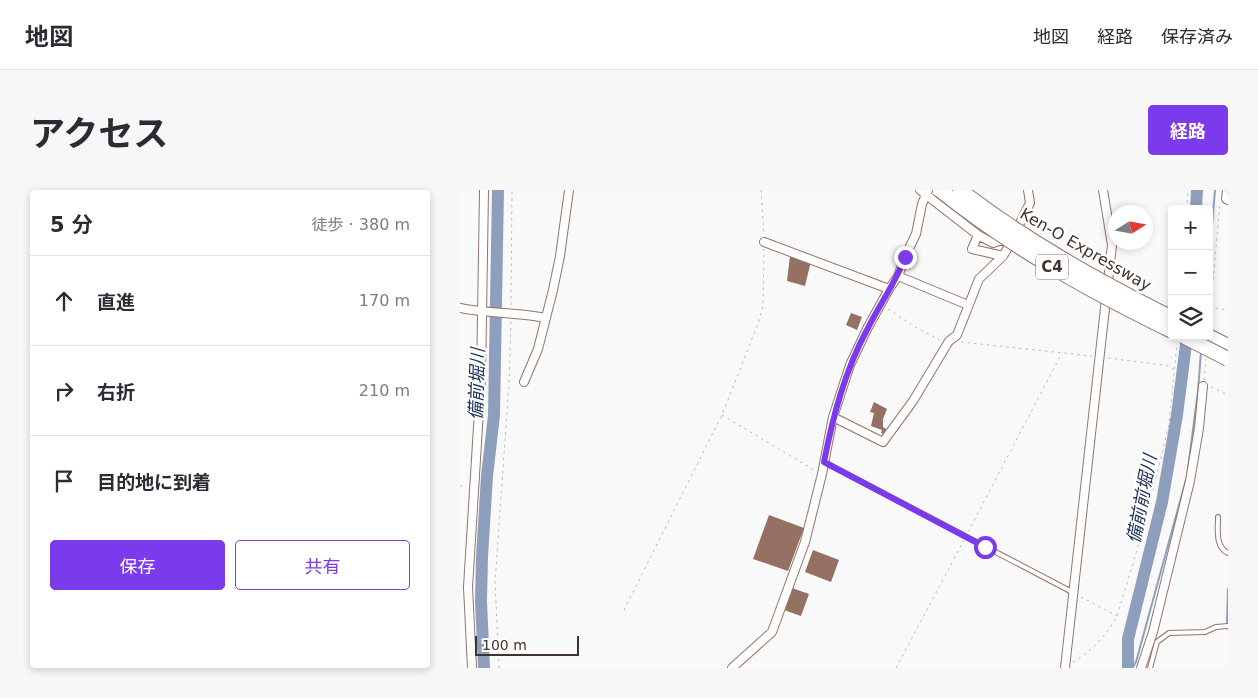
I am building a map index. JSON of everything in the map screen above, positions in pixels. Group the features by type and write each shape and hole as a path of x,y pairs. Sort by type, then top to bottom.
{"highway":[{"name":"Ken-O Expressway","path":"940,190 999,234 1033,256 1119,305 1168,329"},
{"name":"Ken-O Expressway","path":"960,190 1040,246 1120,292 1168,316"},
{"path":"1213,338 1228,346"},
{"path":"1191,340 1228,358"}],"street":[{"path":"472,668 468,587 481,379 484,190"},
{"path":"524,382 538,349 546,318 560,256 569,190"},
{"path":"833,417 883,442 913,401 949,341 957,335 979,279 1004,256 1030,203 1028,190"},
{"path":"1066,667 1112,244 1103,190"},
{"path":"1227,190 1227,200"},
{"path":"732,668 772,632 805,542 822,474 833,417 850,365 867,329 898,276 916,234 924,192 978,234 993,243 1011,240"},
{"path":"978,234 972,249 1004,256"},
{"path":"764,242 889,289"},
{"path":"898,276 968,305"},
{"path":"460,308 483,313 546,318"},
{"path":"1141,668 1153,632 1190,481 1203,386"}],"lane":[{"path":"824,462 1074,593"},
{"path":"1218,517 1219,544 1228,553"},
{"path":"1150,668 1157,642 1169,633 1205,632 1226,626"}],"path":[{"path":"499,668 495,582 509,384 512,314 512,190"},
{"path":"624,610 722,415 760,321 763,306 764,242 761,190"},
{"path":"1186,205 1188,190"},
{"path":"1211,295 1221,198 1227,200"},
{"path":"881,305 937,339 1101,357 1170,366 1175,370"},
{"path":"1213,308 1228,310"},
{"path":"1066,667 1082,657 1097,644 1117,616 1145,524 1169,424 1178,340"},
{"path":"896,668 1062,353"},
{"path":"1206,356 1203,386 1208,386 1228,395"},
{"path":"722,415 822,474"},
{"path":"1074,593 1117,616"}],"building":[{"path":"790,256 811,261 805,286 787,281"},
{"path":"851,313 862,317 857,330 846,325"},
{"path":"874,402 887,409 883,419 883,427 886,429 884,434 881,433 882,430 871,426 874,413 870,412"},
{"path":"769,515 804,528 788,571 753,559"},
{"path":"813,550 839,560 831,582 805,572"},
{"path":"792,588 809,594 801,616 784,610"}],"waterway":[{"name":"備前堀川","path":"484,668 481,601 482,557 487,476 494,415 498,190"},
{"name":"備前前堀川","path":"1196,205 1197,190"},
{"path":"1210,250 1215,190"},
{"name":"備前前堀川","path":"1128,668 1128,639 1162,502 1177,415 1186,340"},
{"path":"1132,668 1136,662 1187,476 1201,351"},
{"path":"1228,589 1228,629"}],"route":[{"path":"905,257 898,276 867,329 850,365 833,417 824,462 985,547"}]}
